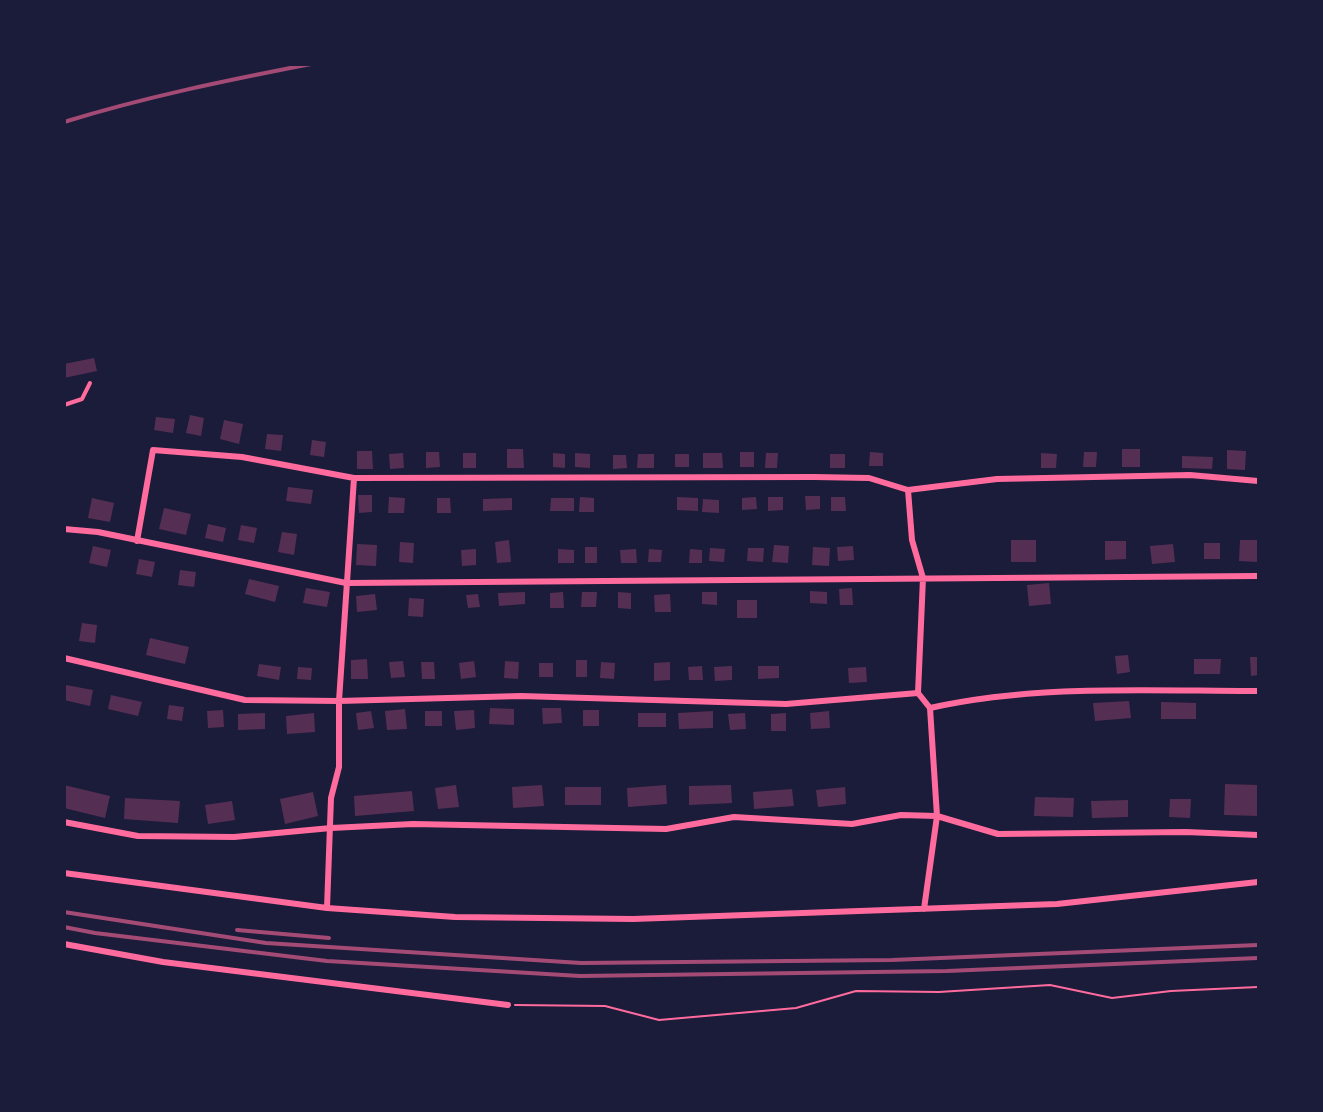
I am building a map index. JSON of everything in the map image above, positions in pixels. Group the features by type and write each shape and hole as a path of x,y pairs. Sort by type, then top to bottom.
{"street":[{"path":"137,541 153,450 242,457 354,478 869,478 908,490 997,478 1190,475 1258,481"},
{"path":"327,908 331,828 330,798 339,767 339,702 354,478"},
{"path":"908,490 912,540 923,578 918,693 930,708 937,816 924,909"},
{"path":"64,529 98,532 346,582 1258,576"},
{"path":"64,658 245,700 339,702 521,696 786,704 918,693"},
{"path":"930,708 962,701 1068,690 1258,691"},
{"path":"64,822 138,836 234,837 331,828 413,824 666,829 734,818 852,824 901,815 937,816 998,834 1186,832 1258,835"},
{"path":"64,873 327,908 455,917 633,919 1057,904 1258,882"},
{"path":"64,944 163,962 508,1005"}],"lane":[{"path":"64,405 82,399 90,383"}],"path":[{"path":"508,1005 605,1006 659,1020 796,1008 856,991 939,992 1050,985 1112,998 1171,991 1258,987"}],"building":[{"path":"94,358 97,371 64,378 64,364"},
{"path":"190,415 204,418 201,436 186,433"},
{"path":"156,417 175,419 173,433 154,430"},
{"path":"224,420 243,424 239,444 220,439"},
{"path":"267,434 283,435 281,451 265,449"},
{"path":"312,440 326,442 324,457 310,455"},
{"path":"507,449 523,449 524,468 507,468"},
{"path":"1122,449 1140,449 1140,467 1122,467"},
{"path":"1227,450 1246,451 1245,470 1227,469"},
{"path":"357,451 372,451 373,469 357,469"},
{"path":"426,452 439,452 440,467 426,468"},
{"path":"740,452 754,452 754,467 740,467"},
{"path":"870,452 883,453 883,466 869,466"},
{"path":"1084,452 1097,452 1096,467 1083,467"},
{"path":"403,453 404,468 390,469 389,454"},
{"path":"463,453 476,453 476,468 463,468"},
{"path":"553,453 565,454 565,468 553,467"},
{"path":"575,453 590,454 590,468 575,467"},
{"path":"703,453 722,453 723,468 703,468"},
{"path":"766,453 778,453 777,468 765,468"},
{"path":"1041,453 1057,454 1056,468 1041,468"},
{"path":"638,454 654,454 654,468 637,468"},
{"path":"675,454 689,454 689,467 675,467"},
{"path":"830,454 845,454 845,468 830,468"},
{"path":"613,455 626,455 627,468 613,469"},
{"path":"1182,456 1213,457 1212,469 1182,468"},
{"path":"288,487 313,490 311,504 286,501"},
{"path":"358,495 372,495 372,512 359,513"},
{"path":"805,496 820,496 820,509 806,510"},
{"path":"389,497 405,498 404,513 388,513"},
{"path":"580,497 594,498 594,512 579,512"},
{"path":"677,497 698,498 698,511 677,510"},
{"path":"756,497 757,509 742,510 742,498"},
{"path":"768,497 783,497 783,510 768,511"},
{"path":"831,497 845,497 846,511 831,511"},
{"path":"92,498 114,503 110,522 88,518"},
{"path":"437,498 450,498 451,513 437,513"},
{"path":"512,498 512,510 483,511 483,499"},
{"path":"551,498 574,498 574,511 550,511"},
{"path":"703,499 719,500 719,513 702,512"},
{"path":"164,508 191,514 186,535 159,529"},
{"path":"208,524 226,528 223,542 205,538"},
{"path":"241,525 257,528 254,543 238,540"},
{"path":"282,532 297,534 294,555 278,552"},
{"path":"509,540 511,562 497,563 495,542"},
{"path":"1011,540 1036,540 1036,562 1011,562"},
{"path":"1240,540 1258,540 1258,562 1239,561"},
{"path":"1105,541 1126,541 1126,559 1105,560"},
{"path":"400,542 414,543 413,563 399,562"},
{"path":"1204,543 1220,543 1220,559 1204,559"},
{"path":"357,544 377,545 376,566 356,565"},
{"path":"1173,544 1175,562 1152,564 1150,546"},
{"path":"774,545 789,546 788,563 772,562"},
{"path":"93,546 111,550 107,567 89,563"},
{"path":"853,546 854,560 838,561 837,547"},
{"path":"585,547 597,547 597,563 585,563"},
{"path":"813,547 830,548 829,566 812,565"},
{"path":"710,548 725,549 724,562 709,561"},
{"path":"748,548 764,548 763,562 747,561"},
{"path":"476,549 476,565 462,566 461,550"},
{"path":"558,549 574,550 574,563 558,563"},
{"path":"636,549 637,563 621,563 620,550"},
{"path":"649,549 662,550 661,562 648,562"},
{"path":"690,549 702,550 702,563 689,563"},
{"path":"139,559 155,562 152,577 136,574"},
{"path":"180,570 196,572 194,587 178,585"},
{"path":"249,579 279,586 275,602 245,594"},
{"path":"1049,583 1051,604 1029,606 1027,585"},
{"path":"306,588 330,592 327,607 303,603"},
{"path":"852,588 853,605 840,605 839,589"},
{"path":"810,591 827,592 827,604 810,603"},
{"path":"525,592 525,604 499,606 498,593"},
{"path":"563,592 564,608 550,608 550,593"},
{"path":"582,592 597,592 596,607 581,607"},
{"path":"618,592 631,593 631,609 618,608"},
{"path":"702,592 717,592 717,605 702,604"},
{"path":"375,594 377,610 357,612 356,596"},
{"path":"478,594 480,607 468,608 466,595"},
{"path":"670,594 671,612 655,612 654,595"},
{"path":"409,598 424,599 423,617 408,616"},
{"path":"737,600 757,600 757,618 737,618"},
{"path":"82,623 97,625 95,643 79,641"},
{"path":"150,638 189,647 185,664 146,655"},
{"path":"1128,655 1130,672 1117,674 1115,656"},
{"path":"1250,657 1258,657 1258,675 1251,676"},
{"path":"367,659 368,679 351,679 351,660"},
{"path":"1194,659 1221,659 1220,674 1194,674"},
{"path":"576,660 587,660 587,677 576,677"},
{"path":"403,661 405,677 391,678 389,662"},
{"path":"474,661 476,677 461,679 459,663"},
{"path":"505,661 519,662 518,679 504,678"},
{"path":"421,662 434,662 435,679 422,679"},
{"path":"601,662 615,663 614,679 600,678"},
{"path":"670,662 670,680 654,681 654,663"},
{"path":"539,663 553,663 553,677 539,677"},
{"path":"259,664 281,667 279,680 257,676"},
{"path":"702,666 703,680 689,680 688,667"},
{"path":"732,666 732,680 715,681 714,667"},
{"path":"758,666 779,666 779,678 758,679"},
{"path":"298,667 312,668 311,680 297,679"},
{"path":"866,667 867,682 849,683 848,668"},
{"path":"66,685 93,690 90,706 64,700"},
{"path":"111,695 142,702 138,716 108,709"},
{"path":"1129,701 1131,718 1095,721 1093,703"},
{"path":"1161,702 1196,703 1196,719 1161,719"},
{"path":"169,705 184,707 182,721 167,719"},
{"path":"490,708 514,709 514,725 489,724"},
{"path":"542,708 561,708 562,723 543,724"},
{"path":"405,709 407,729 387,730 385,711"},
{"path":"223,710 224,727 208,728 207,711"},
{"path":"474,710 475,728 456,730 454,711"},
{"path":"583,710 599,710 599,726 583,726"},
{"path":"371,711 374,728 358,730 356,713"},
{"path":"425,711 442,711 442,726 425,726"},
{"path":"713,711 713,728 679,729 678,713"},
{"path":"829,711 830,728 811,729 810,713"},
{"path":"265,713 265,729 238,730 238,714"},
{"path":"314,713 315,732 287,734 286,716"},
{"path":"638,713 666,713 666,727 638,727"},
{"path":"745,713 746,729 730,730 728,714"},
{"path":"786,713 786,731 771,731 771,714"},
{"path":"1225,784 1258,785 1258,816 1224,815"},
{"path":"64,785 110,796 105,818 64,808"},
{"path":"456,785 459,807 438,809 435,788"},
{"path":"542,785 544,806 513,808 512,787"},
{"path":"666,785 667,804 628,807 627,788"},
{"path":"731,785 732,803 689,805 689,786"},
{"path":"565,787 601,787 601,805 565,805"},
{"path":"845,787 846,804 818,807 816,790"},
{"path":"792,789 794,806 754,809 753,792"},
{"path":"412,791 414,811 355,816 354,796"},
{"path":"313,792 318,816 285,824 280,799"},
{"path":"1035,797 1074,798 1073,817 1034,816"},
{"path":"125,798 180,801 178,823 124,819"},
{"path":"1170,799 1191,799 1190,818 1169,817"},
{"path":"1128,800 1128,817 1092,818 1091,801"},
{"path":"232,801 235,820 208,824 205,805"}],"railway":[{"path":"64,122 187,90 311,64"},
{"path":"64,912 266,943 581,963 892,960 1258,945"},
{"path":"64,927 95,933 327,961 580,976 947,971 1258,958"},
{"path":"237,930 329,938"}]}
